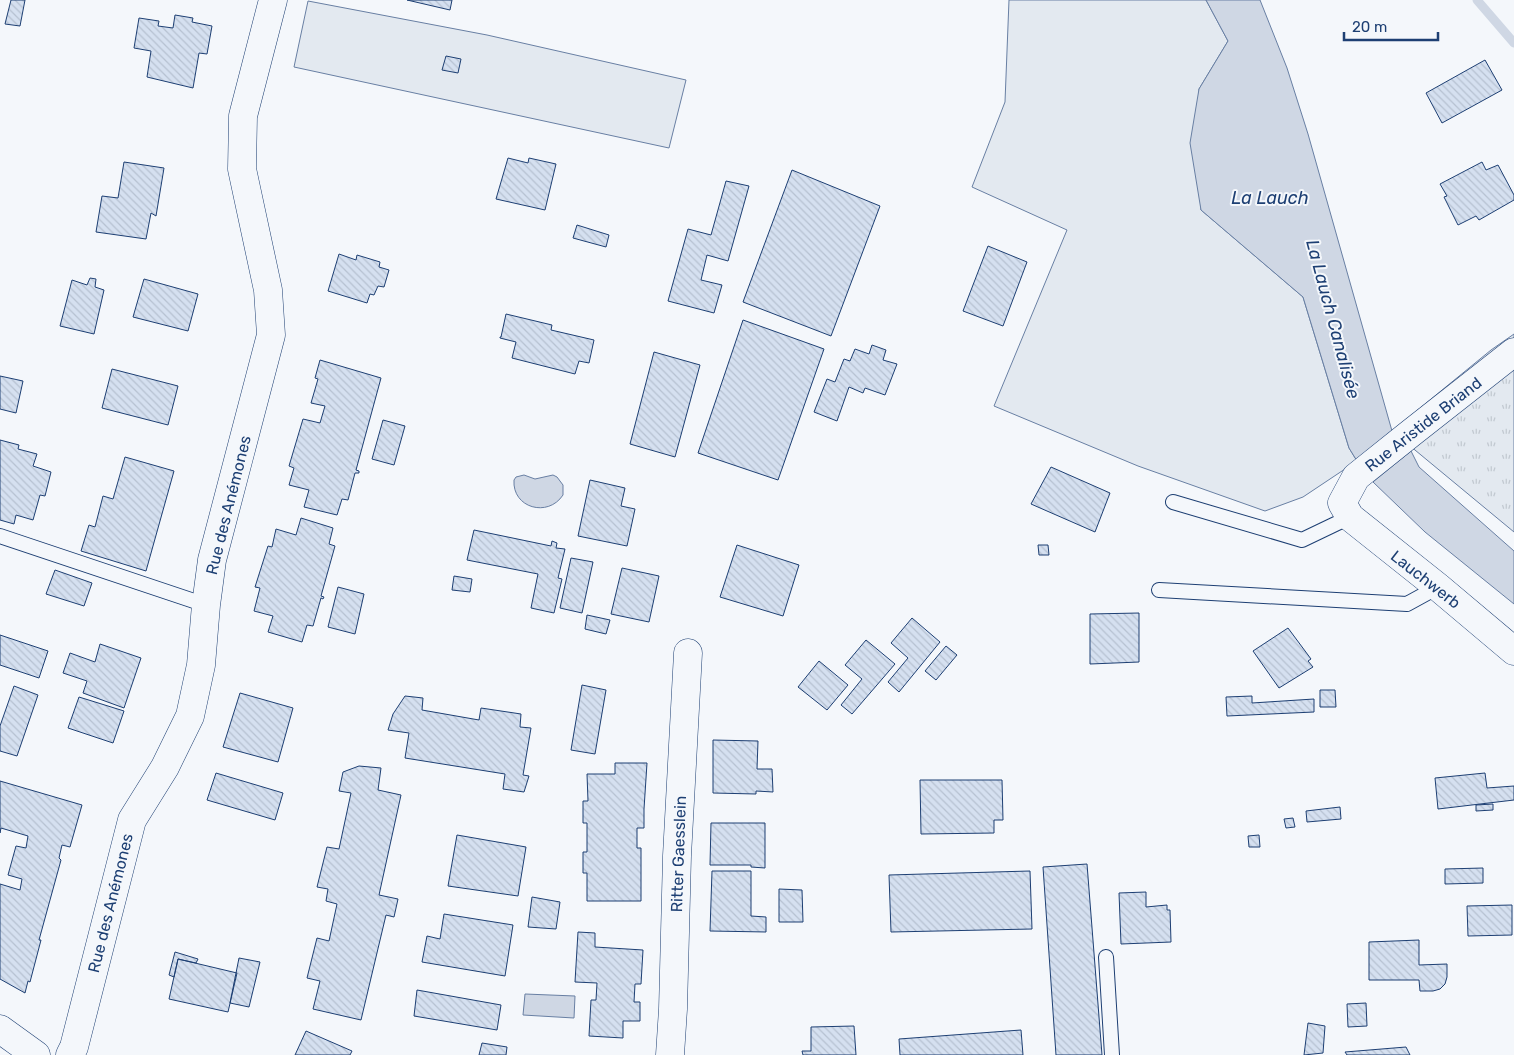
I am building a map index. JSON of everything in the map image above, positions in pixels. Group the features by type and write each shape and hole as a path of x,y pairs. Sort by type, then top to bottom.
{"street":[{"name":"Rue des Anémones","path":"70,1055 132,820 165,767 190,716 201,665 212,560 271,335 268,290 242,169 243,116 273,0"},
{"name":"Rue Aristide Briand","path":"1346,510 1356,477 1514,352"},
{"name":"Lauchwerb","path":"1346,510 1514,651"},
{"name":"Ritter Gaesslein","path":"670,1055 677,856 688,653"},
{"path":"0,1029 36,1055"}],"lane":[{"path":"1173,502 1302,540 1346,510"},
{"path":"0,536 206,605"},
{"path":"1159,590 1407,604 1438,587"},
{"path":"1106,957 1112,1055"}],"green space":[{"path":"1009,0 1206,0 1228,41 1199,89 1201,210 1303,297 1349,448 1357,461 1303,497 1265,511 1138,466 994,406 1067,230 972,187 1005,102"},
{"path":"308,1 487,35 686,80 669,148 294,67"},
{"path":"1514,334 1514,532 1392,431 1491,350"}],"water":[{"name":"La Lauch","path":"1206,0 1260,0 1287,68 1308,134 1392,431 1357,461 1349,448 1303,297 1201,210 1190,143 1199,89 1228,41"},
{"path":"1411,451 1419,467 1514,551 1514,604 1425,532 1373,482"},
{"path":"524,475 535,479 553,475 557,477 563,485 563,495 557,502 549,506 532,507 519,497 515,490 514,480 516,477"},
{"path":"525,994 575,996 574,1018 523,1015"}],"building":[{"path":"11,0 25,0 20,26 5,24"},
{"path":"407,0 452,0 450,10"},
{"path":"175,15 193,18 192,22 212,26 207,54 199,53 193,88 147,77 151,51 134,48 139,18 159,21 158,26 173,28"},
{"path":"446,56 461,59 458,73 442,70"},
{"path":"1485,60 1502,90 1442,123 1426,93"},
{"path":"508,158 528,163 529,158 556,164 545,210 496,199"},
{"path":"124,162 164,168 156,216 151,213 146,239 96,232 102,196 118,198"},
{"path":"1482,162 1486,170 1498,165 1514,195 1514,200 1479,220 1476,216 1458,225 1444,197 1447,196 1440,184"},
{"path":"792,170 880,206 831,336 743,302"},
{"path":"726,181 749,186 728,261 707,255 701,280 722,285 714,313 668,301 688,229 711,235"},
{"path":"577,225 609,235 606,247 573,238"},
{"path":"988,246 1027,262 1003,326 963,311"},
{"path":"339,254 356,260 357,255 380,262 379,267 389,270 384,287 378,286 374,295 370,294 367,303 328,291"},
{"path":"90,278 96,279 95,287 104,290 94,334 60,326 72,280 87,285"},
{"path":"144,279 198,294 188,331 133,317"},
{"path":"506,314 552,325 551,330 594,340 589,363 579,361 575,374 512,358 516,342 500,338"},
{"path":"743,320 824,349 778,480 698,453"},
{"path":"872,345 886,350 883,360 897,364 885,395 865,388 863,393 849,387 837,421 814,412 827,379 835,382 844,359 850,361 855,349 869,354"},
{"path":"654,352 700,365 675,457 630,444"},
{"path":"320,360 381,378 356,470 359,473 355,473 348,500 342,499 337,515 304,507 309,490 289,485 294,468 289,466 303,419 320,423 325,406 311,403 318,379 315,378"},
{"path":"112,369 178,386 168,425 102,408"},
{"path":"0,376 23,381 16,413 0,409"},
{"path":"383,420 405,426 394,465 372,459"},
{"path":"0,440 19,445 18,449 37,454 33,466 51,472 45,496 40,495 33,520 16,515 14,524 0,520"},
{"path":"125,457 174,471 146,571 81,551 89,525 95,527 103,496 113,499"},
{"path":"1051,467 1110,493 1095,532 1031,504"},
{"path":"590,480 625,488 621,506 635,509 627,546 578,536"},
{"path":"301,518 333,528 329,544 335,546 321,596 324,597 323,599 321,598 313,626 307,625 302,642 268,632 273,616 254,611 260,588 255,587 268,546 272,547 276,529 296,535"},
{"path":"474,530 551,546 552,541 557,543 556,548 565,549 558,578 562,579 554,613 531,608 538,574 467,560"},
{"path":"737,545 799,565 783,616 720,597"},
{"path":"1038,545 1048,545 1049,555 1039,555"},
{"path":"571,558 593,562 582,613 560,608"},
{"path":"622,568 659,576 649,622 611,614"},
{"path":"55,570 92,583 84,606 46,594"},
{"path":"454,576 472,579 470,592 452,590"},
{"path":"338,587 364,594 355,634 328,627"},
{"path":"1139,613 1139,662 1090,664 1090,614"},
{"path":"587,615 610,620 606,634 585,629"},
{"path":"912,618 940,642 899,692 888,682 908,658 891,643"},
{"path":"1288,628 1311,659 1308,661 1313,667 1279,688 1253,651"},
{"path":"0,635 48,651 39,678 0,665"},
{"path":"866,640 895,664 852,714 841,705 862,679 845,665"},
{"path":"100,644 141,658 124,708 83,693 87,681 63,673 70,653 95,662"},
{"path":"946,646 957,655 936,680 925,671"},
{"path":"819,661 848,685 827,710 798,687"},
{"path":"582,685 606,690 595,754 571,750"},
{"path":"14,686 38,695 17,756 0,751 0,726"},
{"path":"1320,690 1335,690 1336,707 1320,707"},
{"path":"240,693 293,708 278,762 223,747"},
{"path":"405,696 423,698 422,710 479,720 481,708 521,714 520,727 531,728 523,775 529,776 524,792 503,789 505,774 405,758 409,733 388,730 393,714"},
{"path":"1252,696 1252,703 1314,699 1314,712 1227,716 1226,697"},
{"path":"79,697 124,711 113,743 68,728"},
{"path":"713,740 758,741 757,769 772,769 773,792 756,791 756,794 713,793"},
{"path":"615,763 647,763 644,828 637,828 637,848 641,848 641,901 587,901 587,873 583,873 583,852 587,852 587,823 583,823 583,801 588,801 587,774 615,774"},
{"path":"359,766 381,768 378,790 401,795 379,895 398,899 394,917 386,915 361,1020 313,1009 320,981 307,978 317,938 329,941 337,904 326,901 328,889 317,887 327,847 339,849 351,793 339,791 343,772"},
{"path":"216,773 283,793 275,820 207,800"},
{"path":"1485,773 1487,788 1514,786 1514,800 1438,809 1435,778"},
{"path":"920,780 1002,780 1003,820 994,820 994,833 921,834"},
{"path":"0,781 82,805 70,847 62,845 59,858 61,860 39,940 41,940 30,982 28,981 25,993 0,979 0,884 20,890 22,879 8,875 16,846 26,848 28,836 1,828 0,833"},
{"path":"1493,804 1493,810 1476,811 1476,805"},
{"path":"1340,807 1341,819 1307,822 1306,811"},
{"path":"1293,818 1295,827 1286,828 1284,819"},
{"path":"711,823 765,823 765,868 751,867 751,865 710,865"},
{"path":"457,835 526,847 518,896 448,886"},
{"path":"1259,835 1260,847 1249,847 1248,836"},
{"path":"1087,864 1102,1055 1056,1055 1043,867"},
{"path":"1483,868 1483,883 1445,884 1445,869"},
{"path":"712,871 751,871 751,916 766,917 766,932 710,931"},
{"path":"1030,871 1032,929 891,932 889,875"},
{"path":"779,889 802,890 803,922 779,922"},
{"path":"1146,892 1146,907 1167,905 1167,910 1170,910 1171,942 1121,944 1119,893"},
{"path":"532,897 560,902 556,929 528,927"},
{"path":"1512,905 1512,935 1468,936 1467,906"},
{"path":"444,914 513,925 505,976 422,962 427,936 440,939"},
{"path":"578,932 595,933 595,947 643,950 641,984 635,984 634,1002 640,1002 640,1021 623,1021 623,1038 589,1036 591,1000 596,1000 597,983 575,982"},
{"path":"1419,940 1419,965 1447,964 1447,977 1445,984 1440,989 1420,991 1419,980 1369,980 1369,942"},
{"path":"175,952 198,959 196,963 178,959 174,977 169,975"},
{"path":"239,958 260,962 249,1007 230,1003"},
{"path":"178,959 237,973 228,1012 169,999"},
{"path":"417,990 501,1005 497,1030 414,1016"},
{"path":"1366,1003 1367,1026 1348,1027 1347,1004"},
{"path":"1308,1023 1325,1026 1323,1053 1304,1055"},
{"path":"854,1026 856,1055 803,1055 802,1051 811,1051 811,1027"},
{"path":"1021,1030 1023,1055 900,1055 899,1039"},
{"path":"306,1031 352,1051 350,1055 295,1055"},
{"path":"482,1043 507,1047 506,1055 479,1055"},
{"path":"1406,1047 1410,1055 1347,1055 1345,1052"}],"waterway":[{"path":"1477,0 1514,43"}],"water label":[{"name":"La Lauch Canalisée","path":"1333,319"}]}
